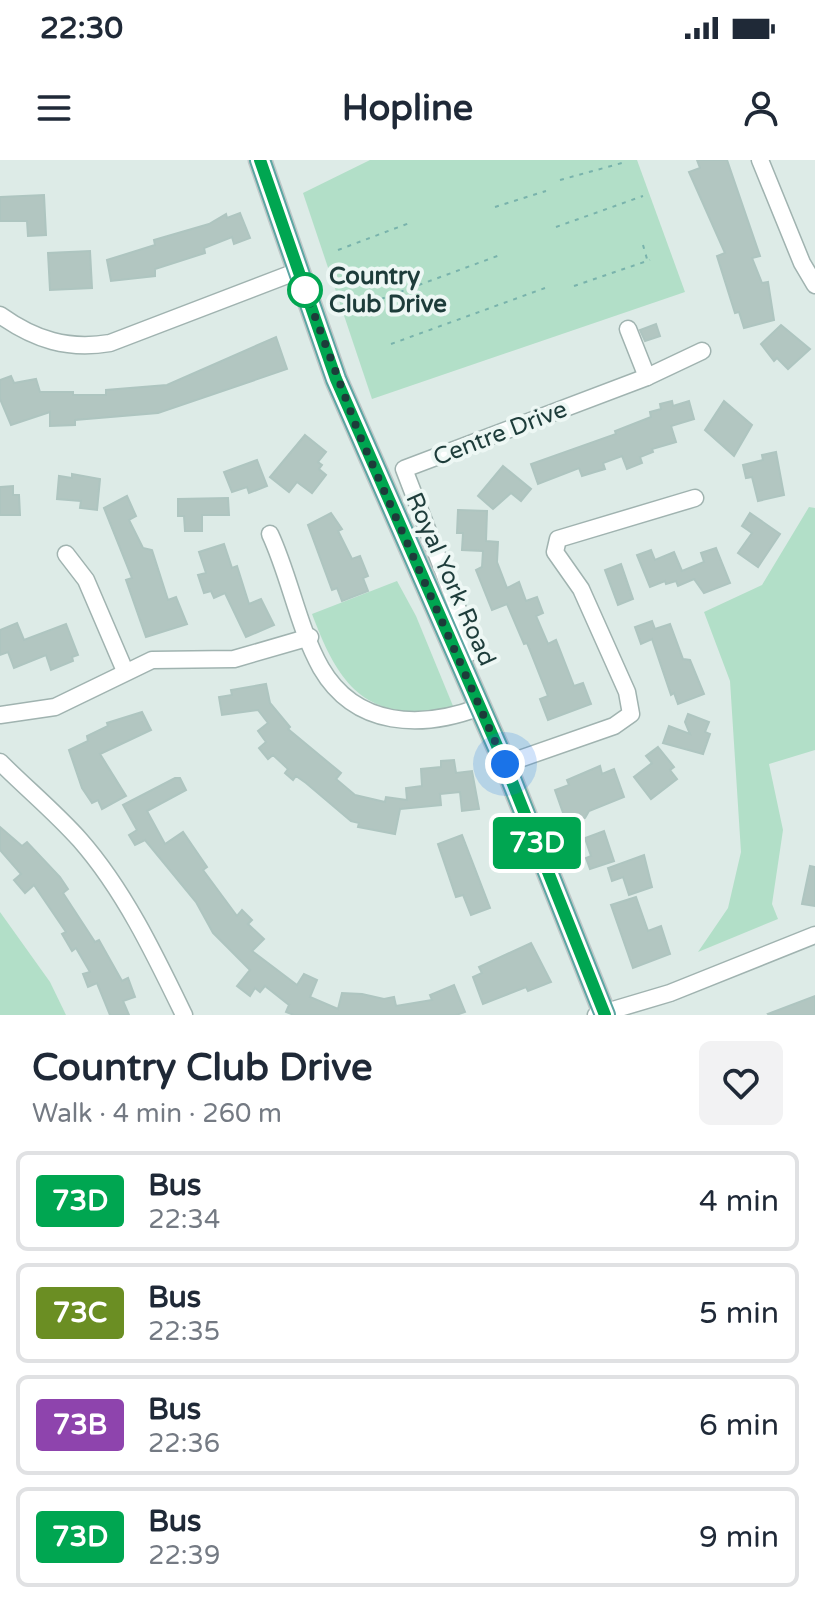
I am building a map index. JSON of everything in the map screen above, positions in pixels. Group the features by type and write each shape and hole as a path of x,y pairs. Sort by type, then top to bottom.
{"main road":[{"name":"Royal York Road","path":"266,162 298,271 354,421 505,764 602,1015"}],"street":[{"path":"760,160 802,263 815,285"},
{"path":"0,315 16,327 57,345 83,348 110,343 298,271"},
{"path":"628,329 647,377"},
{"name":"Centre Drive","path":"458,658 474,651 404,469 647,377 702,351"},
{"path":"505,764 614,726 631,714 627,692 581,589 555,552 558,539 568,533 600,529 695,498"},
{"path":"270,534 310,637 330,679 372,714 388,720 418,722 457,716 480,707"},
{"path":"66,554 86,580 125,671"},
{"path":"0,715 55,707 104,686 125,671 152,660 247,656 310,637"},
{"path":"0,762 95,859 146,938 184,1015"},
{"path":"602,1015 740,968 815,935"}],"path":[{"path":"560,180 622,163"},
{"path":"495,207 546,191"},
{"path":"556,227 643,196"},
{"path":"338,250 412,222"},
{"path":"574,286 649,260 643,245"},
{"path":"381,299 500,255"},
{"path":"391,344 545,288"}],"green space":[{"path":"370,160 637,160 685,292 372,399 303,193"},
{"path":"809,507 815,508 815,750 769,764 783,830 772,904 778,919 698,952 728,908 741,852 730,681 704,612 762,585"},
{"path":"397,581 416,616 453,706 449,709 420,712 376,704 345,679 322,639 312,614"},
{"path":"0,912 50,982 66,1015 0,1015"}],"building":[{"path":"697,160 727,160 760,256 752,258 762,283 768,282 774,320 744,328 739,312 735,313 717,256 725,253 689,172 700,168"},
{"path":"44,195 46,235 28,236 27,221 0,221 0,197"},
{"path":"240,213 250,238 234,244 232,237 204,248 205,253 155,269 155,276 111,281 107,260 155,245 154,240 209,224 226,214 227,218"},
{"path":"90,251 92,288 50,290 48,253"},
{"path":"656,324 660,336 645,341 640,330"},
{"path":"781,325 810,349 788,369 777,358 774,361 761,344"},
{"path":"276,337 287,369 158,413 75,420 75,425 50,426 50,412 11,425 0,399 0,380 11,376 14,383 36,379 40,392 73,392 73,395 106,395 106,390 167,385"},
{"path":"672,401 673,406 689,401 694,419 671,426 676,442 652,449 653,452 640,457 642,463 627,469 622,456 603,463 605,469 582,476 579,468 538,484 531,464 616,434 615,431 651,417 650,412 661,409 660,404"},
{"path":"724,401 752,425 734,456 705,430"},
{"path":"305,435 326,452 318,462 322,465 319,469 326,475 312,493 297,482 289,492 270,477"},
{"path":"776,452 784,495 758,501 752,477 746,478 743,465 763,460 762,455"},
{"path":"257,460 267,486 249,493 247,487 232,492 224,472"},
{"path":"503,466 531,489 521,501 511,493 493,509 478,496"},
{"path":"72,474 100,479 97,510 80,508 81,501 57,499 59,476 72,478"},
{"path":"13,486 13,495 19,495 20,515 0,515 0,487"},
{"path":"127,496 136,516 129,520 143,548 152,550 168,600 176,597 187,624 146,637 126,580 132,578 104,508"},
{"path":"228,498 229,515 202,515 202,531 185,531 184,516 178,516 178,499"},
{"path":"458,510 487,511 486,541 498,542 497,562 507,588 519,582 526,601 537,597 543,613 536,616 548,644 556,640 574,686 583,683 591,704 548,720 540,699 548,696 527,643 524,644 507,604 492,610 476,570 482,567 483,551 462,550 463,533 457,533"},
{"path":"331,513 342,529 338,531 352,559 360,556 368,576 363,578 368,591 342,601 337,588 332,590 308,525"},
{"path":"750,513 780,534 758,567 738,553 752,533 742,526"},
{"path":"224,544 232,568 237,566 249,604 261,599 274,625 246,637 225,593 214,598 211,591 204,593 198,575 206,573 199,552"},
{"path":"716,548 730,583 704,593 694,579 678,586 676,581 666,584 665,581 650,587 637,555 651,550 655,560 674,552 682,571 704,562 701,553"},
{"path":"621,564 633,599 618,605 605,570"},
{"path":"652,621 655,629 670,624 683,659 690,660 704,694 678,704 674,693 671,695 652,639 641,644 635,627"},
{"path":"17,623 24,640 66,624 78,655 72,657 73,661 51,670 46,655 14,668 8,652 0,655 0,630"},
{"path":"266,684 270,703 290,727 288,729 341,773 336,779 355,795 385,802 386,797 407,800 406,788 422,786 421,769 441,767 441,761 454,760 456,773 472,771 479,809 462,811 460,792 440,794 441,805 400,809 395,834 358,827 359,823 351,821 306,783 296,776 293,780 285,773 288,769 273,755 268,759 259,748 266,742 258,731 268,723 258,710 222,715 219,697 232,695 231,690"},
{"path":"142,712 151,730 100,754 126,796 102,809 98,800 92,803 82,788 69,750 88,741 87,736 108,726 107,723"},
{"path":"688,714 709,722 705,732 710,734 703,754 663,743 669,726 690,734 685,722"},
{"path":"658,747 674,767 670,770 677,779 651,799 634,777 652,763 646,756"},
{"path":"600,766 602,774 614,769 624,797 567,824 555,790 569,785 567,780"},
{"path":"180,778 186,790 147,811 165,844 183,832 207,867 203,870 237,916 242,910 252,920 248,924 264,939 252,951 297,985 304,974 317,980 310,997 338,1009 342,993 384,999 394,997 396,1006 432,1000 430,995 454,985 465,1012 456,1015 294,1015 286,1012 289,1005 265,986 260,992 255,988 250,996 237,986 250,970 213,933 196,902 145,840 135,845 129,835 137,830 123,805"},
{"path":"0,827 22,846 27,842 60,877 68,889 63,893 95,942 99,940 122,981 128,978 135,997 123,1001 129,1015 110,1015 97,983 88,987 83,974 90,972 76,948 72,951 62,934 66,932 34,885 25,893 14,880 21,874 0,850"},
{"path":"604,831 614,861 590,869 586,858 591,856 585,838"},
{"path":"462,835 490,908 471,915 463,895 456,897 438,844"},
{"path":"644,855 652,887 629,895 623,877 612,881 608,868"},
{"path":"810,866 815,867 815,906 802,904"},
{"path":"636,897 648,931 661,926 670,954 633,968 611,905"},
{"path":"531,943 551,982 528,991 526,987 483,1004 473,977 482,973 479,967"},
{"path":"815,996 815,1015 768,1014"}],"bus line":[{"name":"73D","path":"260,160 336,379 505,764 605,1015"}],"place":[{"name":"Country Club Drive","path":"305,290"}],"route":[{"path":"305,290 359,434 505,764"}]}
